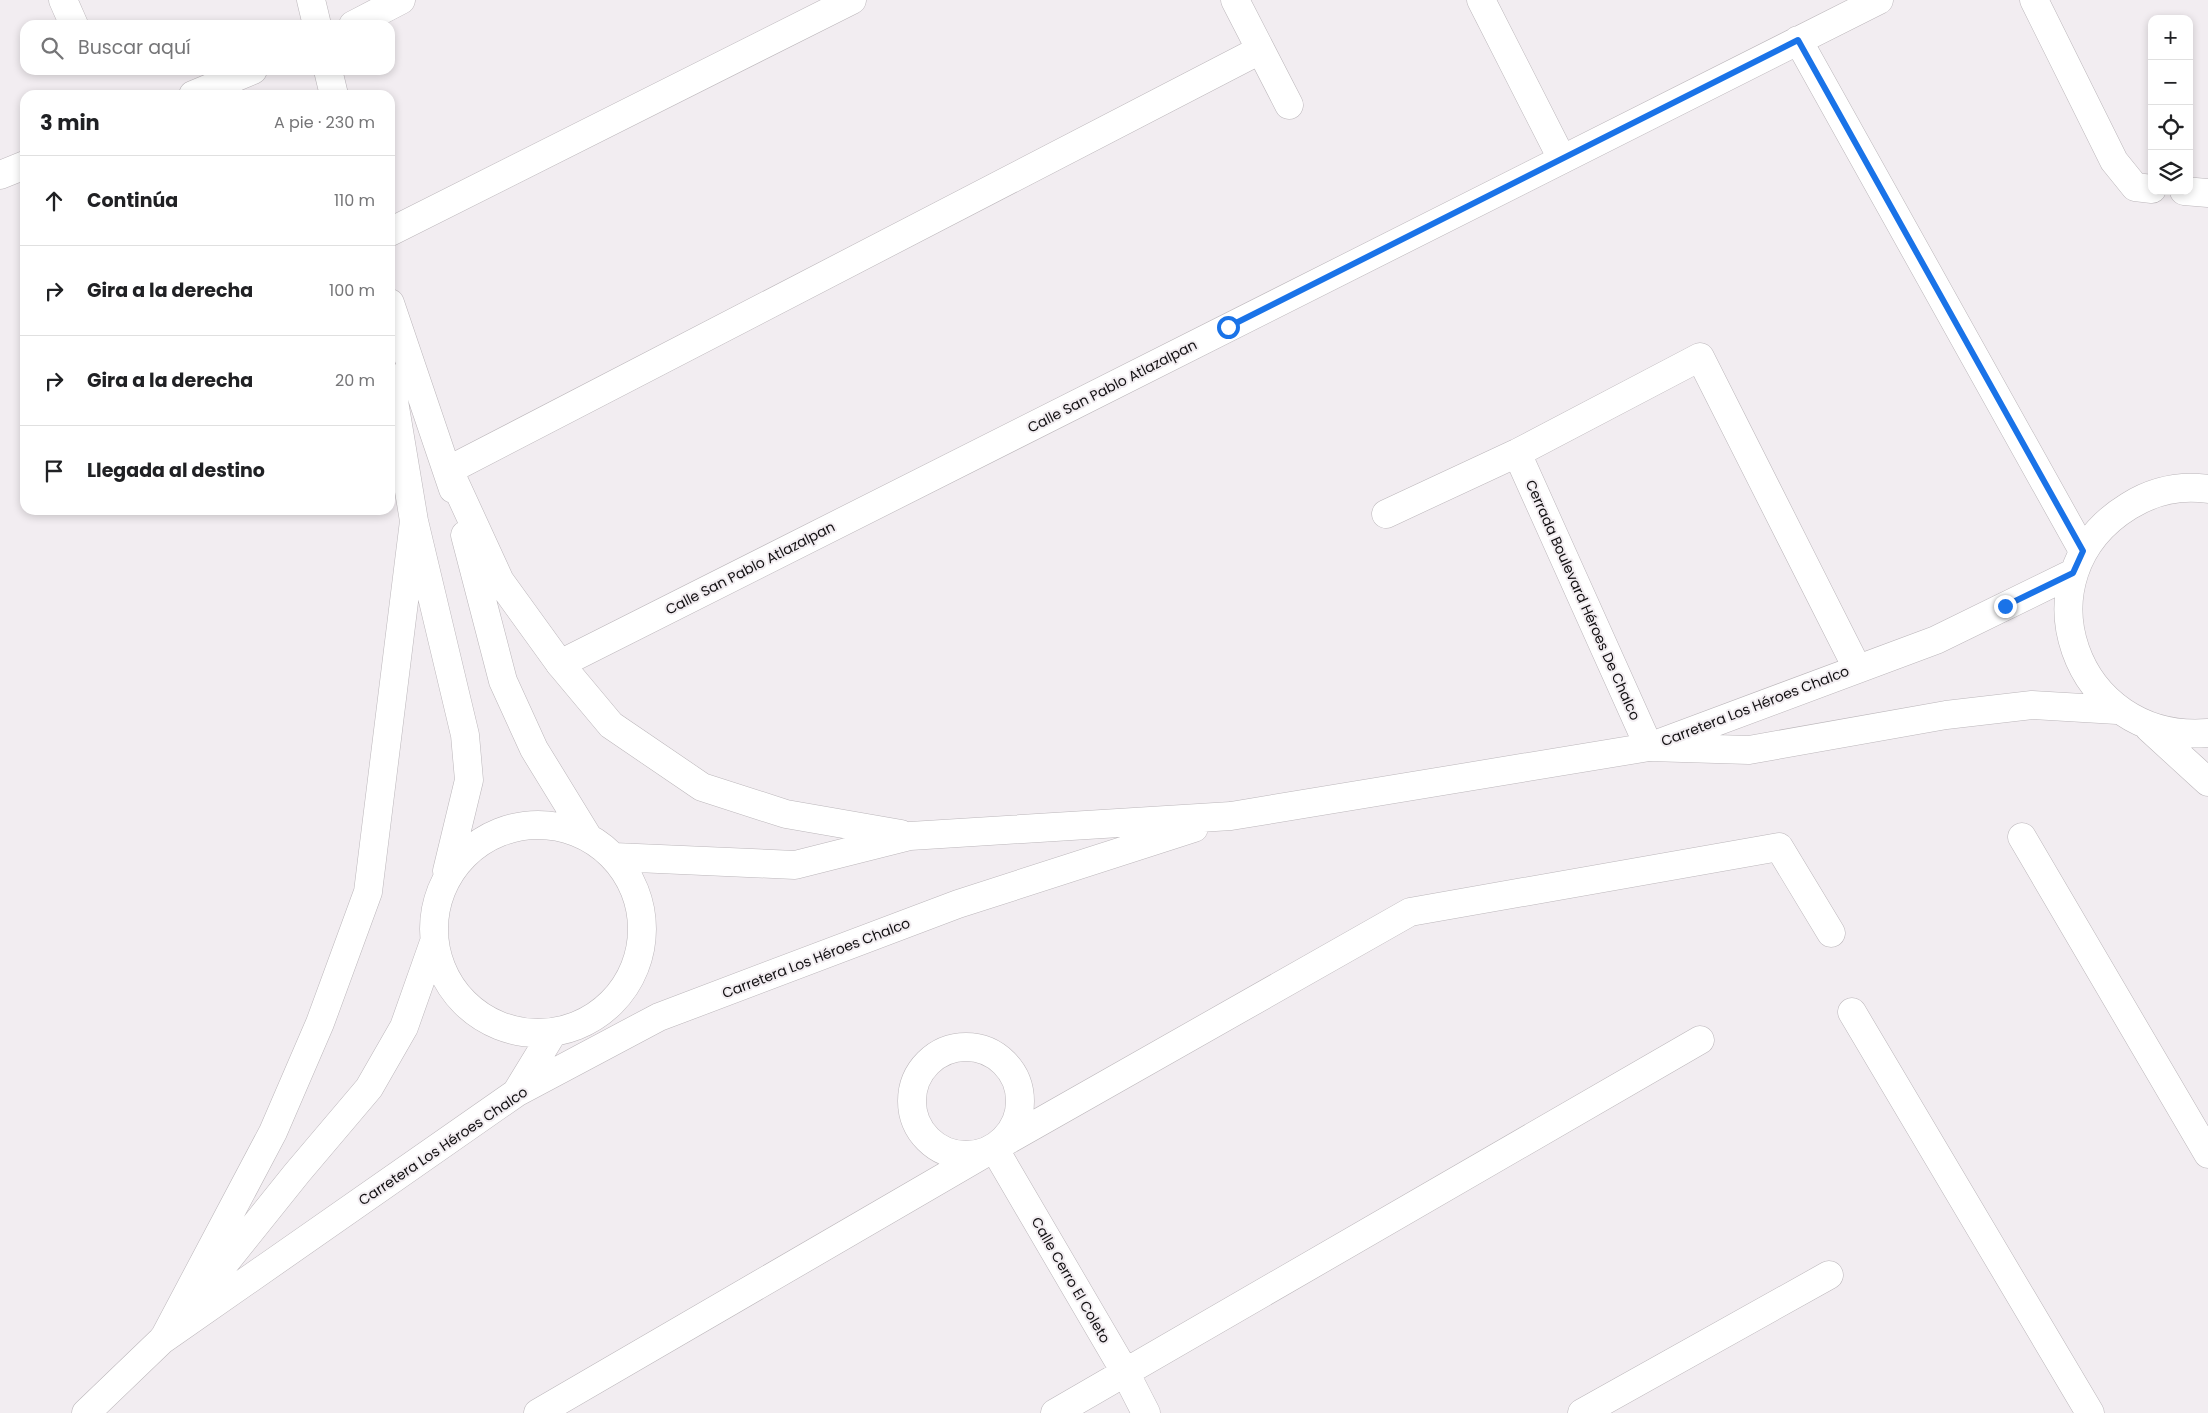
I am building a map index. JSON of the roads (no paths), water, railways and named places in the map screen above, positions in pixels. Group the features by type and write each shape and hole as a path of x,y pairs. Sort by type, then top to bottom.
{"street":[{"path":"63,0 72,20"},
{"path":"311,0 316,20"},
{"path":"363,20 401,0"},
{"path":"395,229 852,0"},
{"path":"1235,0 1289,106"},
{"path":"1482,0 1562,159"},
{"name":"Calle San Pablo Atlazalpan","path":"560,664 1878,0"},
{"path":"2034,0 2114,161 2135,187 2148,188"},
{"path":"1798,40 2078,562"},
{"path":"449,470 1260,50"},
{"path":"205,90 241,75"},
{"path":"329,75 333,90"},
{"path":"0,175 20,167"},
{"path":"2193,192 2208,193"},
{"path":"395,318 449,470 500,581 560,664 611,725 702,787 786,814 910,836"},
{"path":"1386,514 1517,453 1700,356 1857,668"},
{"path":"395,407 414,521 465,735 469,780 446,878 434,906 434,942 442,973 461,1001 487,1021 518,1033 552,1034 583,1024 610,1006 630,979 641,948 642,916 633,884 614,857 588,837 557,826 524,825 500,831 466,852 446,878"},
{"name":"Cerrada Boulevard Héroes De Chalco","path":"1517,453 1649,747"},
{"path":"449,470 503,681 534,749 588,837"},
{"path":"2208,489 2189,486 2146,495 2110,517 2078,562 2068,611 2074,648 2091,682 2117,710 2148,727 2208,782"},
{"path":"162,1340 273,1132 320,1023 368,892 414,521"},
{"name":"Carretera Los Héroes Chalco","path":"1649,747 1936,640 2078,562"},
{"name":"Carretera Los Héroes Chalco","path":"1649,747 1749,750 1946,715 2032,706 2117,710"},
{"path":"2148,727 2185,734 2208,733"},
{"path":"614,857 794,865 910,836 1231,816 1649,747"},
{"name":"Carretera Los Héroes Chalco","path":"162,1340 516,1093 659,1016 958,904 1231,816"},
{"path":"2022,837 2208,1154"},
{"path":"538,1413 994,1148 1410,912 1779,847 1831,933"},
{"path":"86,1413 162,1340 297,1173 369,1088 404,1027 434,942"},
{"path":"610,1006 659,1016"},
{"path":"1852,1012 2090,1413"},
{"path":"516,1093 552,1034"},
{"path":"1055,1413 1700,1040"},
{"name":"Calle Cerro El Coleto","path":"994,1148 1125,1372 1146,1413"},
{"path":"1582,1413 1829,1275"}]}
